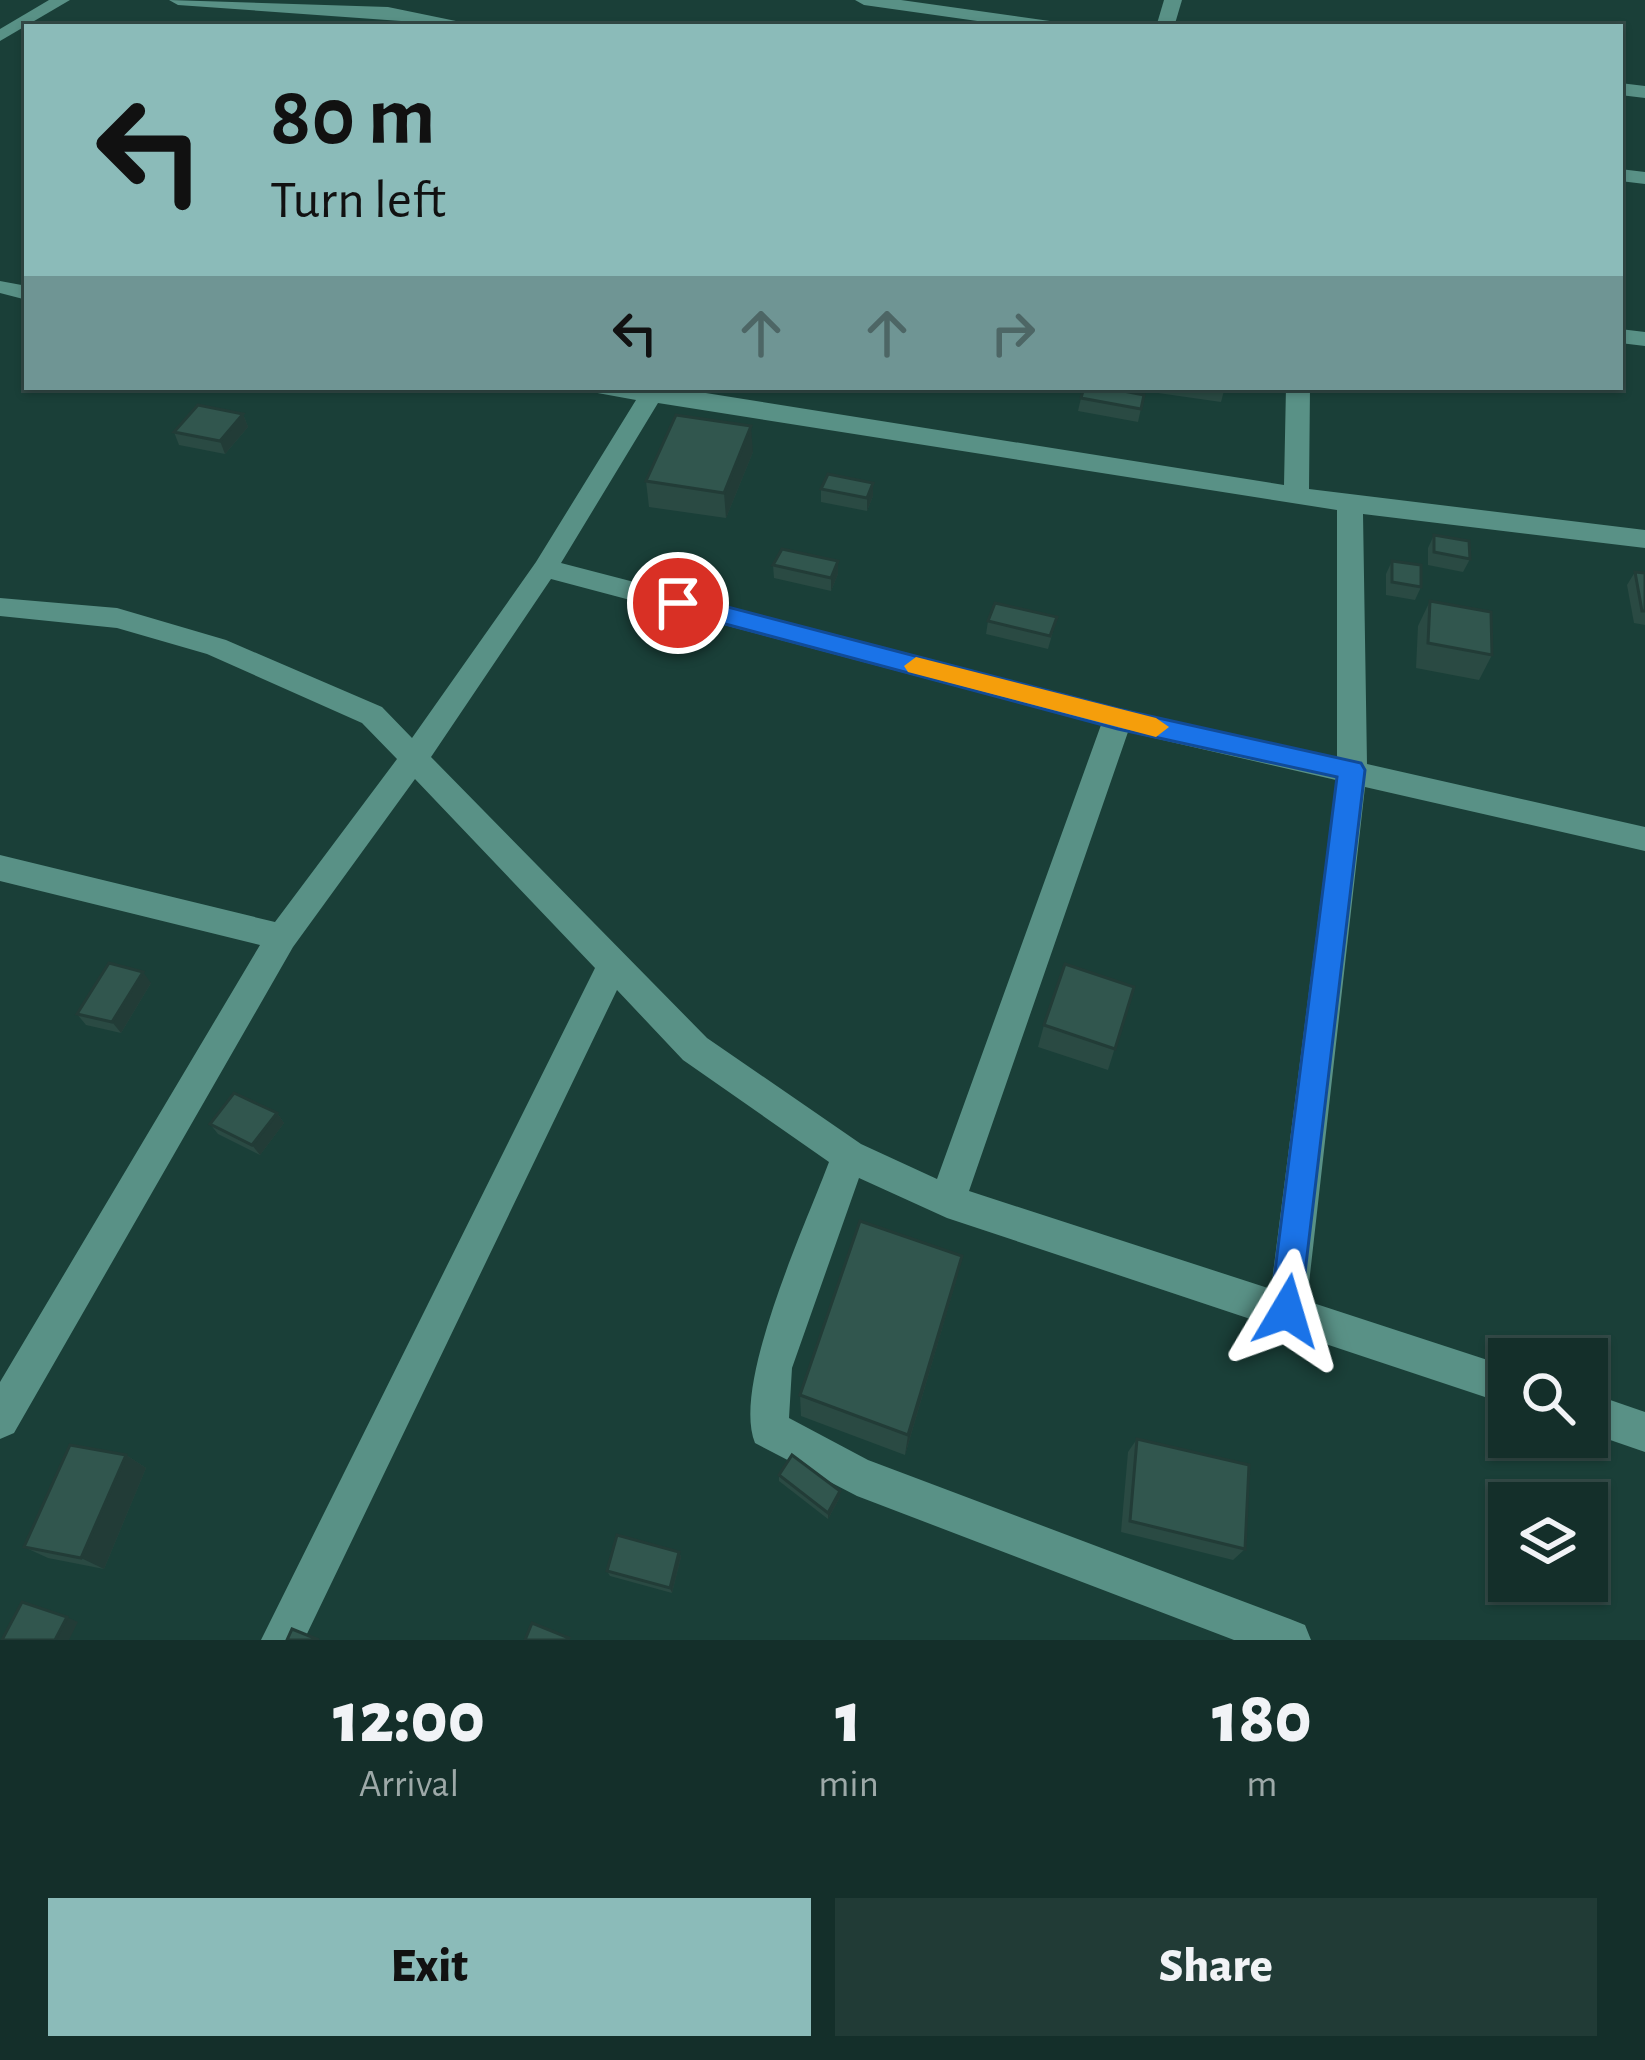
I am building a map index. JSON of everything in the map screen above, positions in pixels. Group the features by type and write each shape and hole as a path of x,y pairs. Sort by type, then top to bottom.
{"street":[{"path":"0,37 61,0"},
{"path":"178,0 388,12 458,24"},
{"path":"373,24 406,0"},
{"path":"864,0 954,20 1013,24"},
{"path":"0,1418 282,937 412,761 545,568 654,390 1351,504 1645,539"},
{"path":"1296,495 1298,390"},
{"path":"1287,1311 1352,770 1351,504"},
{"path":"545,568 1118,719 1645,839"},
{"path":"0,607 117,618 216,646 372,715 695,1049 849,1156 947,1201 1488,1379"},
{"path":"947,1201 1118,719"},
{"path":"0,868 282,937"},
{"path":"282,1640 613,965"},
{"path":"849,1156 772,1368 769,1429 857,1476 1290,1640"},
{"path":"1608,1419 1645,1432"}],"building":[{"path":"1083,390 1144,395 1141,409 1081,398"},
{"path":"198,405 243,414 220,441 174,432"},
{"path":"676,415 751,426 724,493 646,481"},
{"path":"828,474 873,483 867,498 821,489"},
{"path":"1434,535 1469,541 1470,559 1434,552"},
{"path":"782,549 838,561 831,578 773,565"},
{"path":"1392,561 1421,565 1421,587 1392,582"},
{"path":"1635,572 1645,573 1645,611 1642,611"},
{"path":"1430,601 1491,612 1492,655 1428,643"},
{"path":"995,603 1057,617 1050,636 988,621"},
{"path":"109,963 143,972 112,1022 77,1014"},
{"path":"1065,964 1134,987 1115,1049 1044,1025"},
{"path":"234,1093 277,1113 252,1145 210,1124"},
{"path":"860,1221 962,1256 908,1435 800,1395"},
{"path":"1137,1439 1249,1465 1245,1549 1130,1521"},
{"path":"70,1445 126,1455 81,1558 24,1547"},
{"path":"792,1455 840,1491 828,1513 779,1475"},
{"path":"617,1535 679,1552 670,1588 607,1571"},
{"path":"22,1602 67,1617 55,1640 2,1640"},
{"path":"532,1623 569,1638 525,1640"},
{"path":"292,1629 319,1640 287,1640"}],"slow traffic":[{"path":"916,666 1156,727"}],"route":[{"path":"678,603 1118,719 1352,770 1287,1311"}]}
